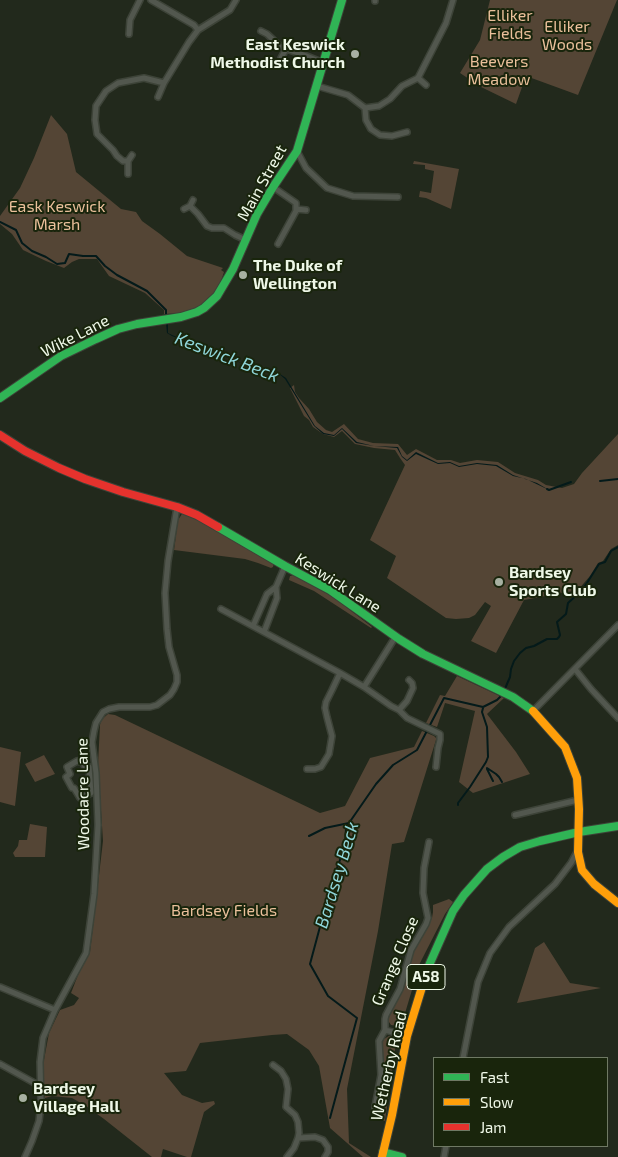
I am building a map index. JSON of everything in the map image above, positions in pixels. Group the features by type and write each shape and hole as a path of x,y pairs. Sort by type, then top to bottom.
{"street":[{"path":"129,34 127,19 140,0"},
{"path":"151,0 194,25 198,30"},
{"path":"158,97 164,83 198,30 230,10 236,0"},
{"name":"Main Street","path":"167,318 197,312 204,308 211,303 225,284 257,214 272,187 297,151 342,0"},
{"path":"317,86 348,96 365,108 379,106 390,99 402,86 418,78 446,23 453,0"},
{"path":"261,31 286,50 304,55 324,64"},
{"path":"281,58 286,50"},
{"path":"128,161 123,161 117,156 97,134 96,106 106,91 118,83 144,78 164,83"},
{"path":"418,78 426,85"},
{"path":"365,108 366,120 371,129 380,135 392,136 407,132"},
{"path":"297,151 306,168 327,188 353,196 398,197"},
{"path":"128,174 128,161 132,156"},
{"path":"272,187 296,203 296,211 278,244"},
{"path":"193,200 187,208 198,214 207,226 224,228 246,240"},
{"path":"296,209 306,210"},
{"name":"Wike Lane","path":"0,398 45,366 75,349 118,329 167,318"},
{"name":"Keswick Lane","path":"0,435 25,451 85,479 197,515 330,590 396,636 434,659 524,704 533,711 564,747 577,778 578,852 582,870 587,877 618,903"},
{"name":"Woodacre Lane","path":"25,1157 39,1121 41,1104 40,1062 43,1038 86,953 94,894 98,825 96,773 92,742 96,723 103,712 109,709 157,705 170,696 177,682 177,675 169,647 165,593 177,507"},
{"path":"264,632 277,598 276,587 285,566"},
{"path":"253,626 267,594 276,587"},
{"path":"221,610 340,672 399,710 406,718 440,734 436,767"},
{"path":"533,711 618,625"},
{"path":"364,687 396,636"},
{"path":"575,668 591,689 618,718"},
{"path":"307,769 321,767 329,754 332,736 327,718 326,702 340,672"},
{"path":"399,710 407,701 413,688 409,680"},
{"path":"77,761 88,767 91,793 80,798 66,777 70,774 66,767 77,761"},
{"path":"515,815 578,800"},
{"name":"Wetherby Road","path":"382,1155 408,1036 430,963 454,911 476,880 503,857 520,847 578,832 618,826"},
{"name":"Grange Close","path":"375,1114 381,1075 379,1041 385,1030 384,1019 400,989 411,950 428,918 423,893 424,868 429,842"},
{"path":"463,1057 478,982 490,953 509,927 555,884 578,852"},
{"path":"0,987 56,1010"},
{"name":"Grange Close","path":"385,1030 408,1036"},
{"path":"0,1064 40,1086"},
{"path":"273,1066 281,1071 286,1079 288,1089 286,1107 295,1115 298,1122 298,1138 294,1148 287,1157"},
{"path":"298,1138 315,1137 323,1140 328,1148 325,1157"},
{"path":"382,1155 402,1157"}],"green space":[{"path":"490,0 617,0 578,95 526,76 516,104 481,87 460,73 480,40"},
{"name":"Eask Keswick Marsh","path":"51,115 67,134 76,172 121,209 136,212 142,221 187,256 223,268 221,270 224,272 218,290 206,303 183,313 164,314 164,310 145,293 109,276 97,259 79,259 64,268 23,250 12,234 0,224 0,216 20,188"},
{"path":"414,161 459,169 451,209 426,198 419,197 420,191 431,193 434,171 425,169 425,165 413,164"},
{"name":"Bardsey Sports Club","path":"294,385 295,392 299,398 317,422 326,430 332,432 344,424 358,439 373,443 398,444 407,455 416,449 437,460 451,460 460,463 477,460 498,462 515,473 538,480 546,485 562,488 574,484 618,434 618,545 611,549 603,561 598,563 578,590 524,600 496,653 471,641 491,606 485,602 475,615 469,618 446,618 387,578 396,556 370,540 405,465 395,450 355,444 342,431 334,437 323,434 313,427 304,416 290,388"},
{"path":"182,514 196,518 274,563 273,567 271,568 245,559 174,550 178,520"},
{"path":"294,575 333,597 372,627 314,591 289,580 290,576"},
{"path":"457,676 504,698 487,714 530,774 473,793 459,782 475,711 445,703 437,727 426,723 440,695 445,696"},
{"name":"Bardsey Fields","path":"108,714 115,715 320,813 345,806 370,758 414,747 422,731 436,738 404,842 392,844 378,931 347,1089 349,1143 371,1157 363,1157 330,1128 319,1066 309,1050 287,1034 200,1043 186,1071 164,1073 182,1095 202,1103 214,1101 215,1104 204,1112 191,1157 163,1149 161,1157 152,1157 104,1119 72,1098 52,1096 45,1098 43,1065 49,1033 60,1010 74,1005 79,998 71,993 90,952 103,841 98,764 100,725 101,720"},
{"path":"0,747 21,752 15,806 0,802"},
{"path":"44,755 55,774 35,782 25,764"},
{"path":"30,824 47,827 45,857 15,857 13,853 18,846 19,840 27,840"},
{"path":"449,899 453,902 420,963 403,1020 398,1026 391,1025 388,1022 390,1013 404,987 414,948 432,918 433,905"},
{"path":"544,942 570,983 601,988 517,1003 535,948"},
{"path":"389,1036 396,1043 385,1121 382,1120 379,1108 384,1077 382,1039"}],"water":[{"path":"168,322 168,333 259,370 172,336 167,333 166,323"},
{"path":"277,372 286,378 315,426 324,433 334,435 342,428 357,442 374,446 356,443 342,429 334,436 323,434 314,426 285,379"},
{"path":"374,446 398,447 402,456 407,460 416,452 438,463 450,462 459,466 477,463 497,465 513,475 523,478 513,476 496,466 477,464 459,467 450,463 438,464 416,454 407,461 402,457 397,448"}],"waterway":[{"name":"Keswick Beck","path":"0,222 16,230 22,243 32,251 57,264 65,263 69,254 96,256 117,275 147,291 166,310 166,314"},
{"name":"Keswick Beck","path":"600,481 618,479"},
{"name":"Keswick Beck","path":"547,489 549,490 571,482"},
{"name":"Bardsey Beck","path":"504,691 514,661 520,653 526,648 547,639 557,639 559,637 557,622 566,614 568,603 585,586 599,564 605,562 611,551 618,547"},
{"name":"Bardsey Beck","path":"330,1118 357,1018 328,996 310,964 332,882 345,846 346,829 376,784 393,765 417,750 444,698 483,707 497,700 502,695"},
{"path":"458,805 488,757 487,727 482,712 483,708"},
{"path":"487,768 496,774 502,782"},
{"path":"487,769 493,781"},
{"path":"309,836 325,828 349,823"}],"traffic: fast":[{"path":"0,398 61,356 96,339 118,329 181,317 197,312 217,296 233,269 257,214 297,151 342,0"},
{"path":"218,527 330,590 423,654 513,697 533,711"},
{"path":"426,974 453,911 464,895 487,869 520,847 579,832 618,826"},
{"path":"383,1152 402,1157"}],"traffic: slow":[{"path":"533,711 565,747 577,778 579,809 578,852 582,870 594,884 618,903"},
{"path":"382,1157 407,1036 426,974"}],"traffic: jam":[{"path":"0,435 25,451 85,479 177,507 197,515 218,527"}],"place":[{"name":"East Keswick Methodist Church","path":"355,54"},
{"name":"The Duke of Wellington","path":"243,275"},
{"name":"Bardsey Sports Club","path":"499,582"},
{"name":"Bardsey Village Hall","path":"23,1098"}],"park label":[{"name":"Elliker Fields","path":"510,25"},
{"name":"Elliker Woods","path":"567,36"},
{"name":"Beevers Meadow","path":"499,71"}]}
